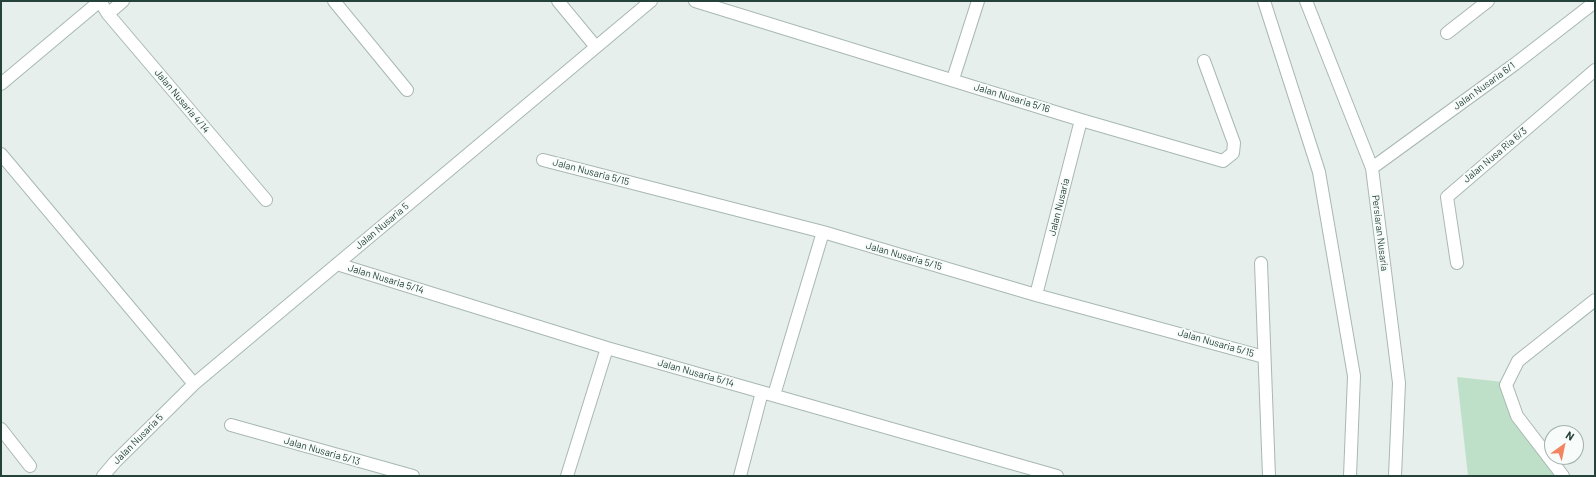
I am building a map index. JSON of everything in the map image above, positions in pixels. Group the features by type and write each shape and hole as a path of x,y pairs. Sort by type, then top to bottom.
{"street":[{"path":"1,84 100,1"},
{"name":"Jalan Nusaria 4/14","path":"100,1 108,14 266,200"},
{"path":"108,14 123,1"},
{"path":"334,1 407,90"},
{"path":"558,1 596,47"},
{"name":"Jalan Nusaria 5","path":"103,476 115,462 194,384 651,1"},
{"name":"Jalan Nusaria 5/16","path":"695,1 953,79 1081,120 1223,161 1233,153 1234,143 1204,61"},
{"path":"953,79 978,1"},
{"path":"1264,1 1319,172 1354,376 1350,476"},
{"name":"Persiaran Nusaria","path":"1306,1 1372,168 1399,383 1395,476"},
{"path":"1447,33 1488,1"},
{"name":"Jalan Nusaria 6/1","path":"1372,168 1515,64 1595,2"},
{"name":"Jalan Nusa Ria 6/3","path":"1457,263 1447,196 1595,70"},
{"name":"Jalan Nusaria","path":"1036,295 1081,120"},
{"path":"1,154 194,384"},
{"name":"Jalan Nusaria 5/15","path":"543,160 823,232 1036,295 1264,357"},
{"path":"740,476 823,232"},
{"path":"1261,263 1269,476"},
{"name":"Jalan Nusaria 5/14","path":"337,264 607,348 1053,475"},
{"path":"1564,476 1517,416 1506,385 1518,361 1595,300"},
{"path":"567,476 607,348"},
{"name":"Jalan Nusaria 5/13","path":"231,425 413,476"},
{"path":"1,429 30,466"}],"green space":[{"path":"1457,377 1503,382 1509,411 1544,458 1544,465 1549,465 1557,476 1468,476"}]}
